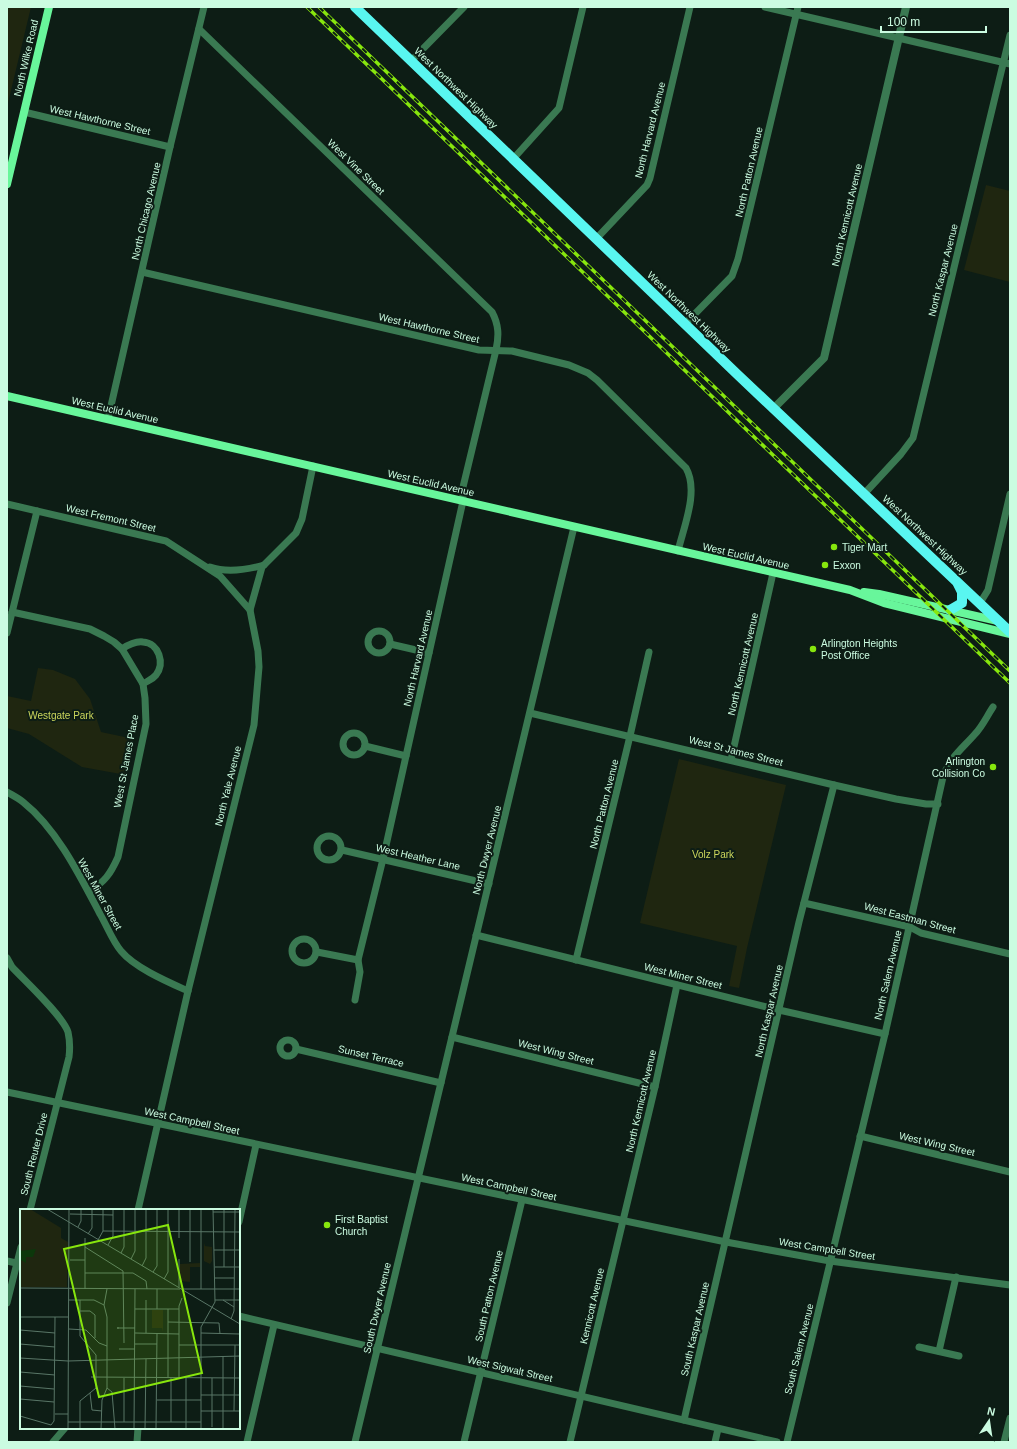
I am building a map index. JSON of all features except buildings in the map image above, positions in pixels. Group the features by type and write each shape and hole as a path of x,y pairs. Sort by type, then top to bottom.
{"main road":[{"name":"North Wilke Road","path":"7,184 49,7"},
{"name":"West Northwest Highway","path":"354,7 773,409 958,582 1010,633"},
{"name":"West Euclid Avenue","path":"7,396 773,573 850,590 879,594 998,621"},
{"path":"950,610 962,603 962,592 958,582"},
{"name":"West Euclid Avenue","path":"850,590 884,603 1010,633"}],"street":[{"name":"North Chicago Avenue","path":"108,419 170,147 204,7"},
{"path":"411,61 464,7"},
{"path":"513,159 559,108 583,7"},
{"name":"North Harvard Avenue","path":"596,239 647,185 650,178 690,7"},
{"path":"765,7 1007,63"},
{"name":"North Patton Avenue","path":"685,324 732,276 738,259 798,7"},
{"name":"North Kennicott Avenue","path":"773,409 824,358 906,7"},
{"name":"West Vine Street","path":"199,30 486,306 492,312 497,321"},
{"name":"North Kaspar Avenue","path":"864,494 901,454 913,438 1007,63 1010,35"},
{"name":"West Hawthorne Street","path":"24,112 170,147"},
{"name":"West Hawthorne Street","path":"142,272 472,348 512,351 574,367 588,374 597,380 686,468 689,474 692,494 678,551"},
{"name":"North Harvard Avenue","path":"355,1000 360,972 358,960 383,859 463,501 463,487 496,350 498,335 497,321"},
{"name":"North Yale Avenue","path":"138,1209 188,991 254,725 259,667 258,651 250,610 262,567 296,533 302,519 313,466"},
{"path":"980,603 988,590 1010,494"},
{"name":"West Fremont Street","path":"7,504 166,541 220,576 250,610"},
{"path":"7,633 38,511"},
{"name":"North Dwyer Avenue","path":"418,1179 574,526"},
{"name":"West Fremont Street","path":"204,565 216,569 232,570 250,569 264,565"},
{"name":"North Kennicott Avenue","path":"731,760 773,573"},
{"name":"West St James Place","path":"12,612 90,629 104,636 122,649 143,684 146,724 118,857 112,872 106,880 89,892"},
{"name":"West Euclid Avenue","path":"998,621 1010,624"},
{"path":"122,649 133,643 142,642 152,644 157,650 161,659 157,675 143,684"},
{"path":"390,644 429,653"},
{"name":"North Patton Avenue","path":"576,960 630,736 648,652"},
{"name":"North Salem Avenue","path":"830,1261 885,1034 946,768 956,753 977,733 993,707"},
{"name":"West St James Street","path":"530,713 896,799 926,804 938,804"},
{"path":"365,746 406,756"},
{"name":"North Kaspar Avenue","path":"726,1242 804,903 834,785"},
{"name":"West Miner Street","path":"7,792 22,801 54,836 89,892 121,951 153,975 188,991"},
{"name":"West Heather Lane","path":"342,850 489,884"},
{"name":"West Eastman Street","path":"804,903 910,927 921,933 1010,954"},
{"name":"West Miner Street","path":"476,935 779,1010 885,1034"},
{"path":"317,952 358,960"},
{"name":"South Reuter Drive","path":"7,958 12,967 60,1019 68,1031 70,1044 69,1057 30,1209"},
{"name":"North Kennicott Avenue","path":"623,1221 655,1087 677,985"},
{"name":"West Wing Street","path":"452,1037 655,1087"},
{"name":"Sunset Terrace","path":"296,1049 441,1083"},
{"name":"West Campbell Street","path":"7,1092 418,1179 726,1242 830,1261 1010,1285"},
{"name":"West Wing Street","path":"860,1136 1010,1172"},
{"path":"240,1217 256,1145"},
{"name":"South Dwyer Avenue","path":"355,1442 418,1179"},
{"name":"South Patton Avenue","path":"464,1442 522,1200"},
{"name":"Kennicott Avenue","path":"570,1442 623,1221"},
{"name":"South Kaspar Avenue","path":"684,1420 726,1242"},
{"path":"7,1261 19,1264 7,1303"},
{"name":"South Salem Avenue","path":"787,1442 830,1261"},
{"path":"939,1351 956,1277"},
{"name":"West Sigwalt Street","path":"240,1316 777,1442"},
{"path":"247,1442 274,1325"},
{"path":"919,1347 959,1356"},
{"path":"1004,1442 1010,1418"},
{"path":"54,1442 64,1429"},
{"path":"138,1429 138,1442"},
{"path":"715,1442 718,1429"}],"green space":[{"path":"7,7 31,7 7,107"},
{"path":"986,185 1010,191 1010,282 964,270"},
{"name":"Westgate Park","path":"38,668 53,670 75,679 90,699 101,732 134,739 126,775 82,767 29,734 7,728 7,696 31,701"},
{"name":"Volz Park","path":"679,759 786,785 747,948 739,988 729,986 737,946 640,923"}],"railway":[{"path":"307,7 1010,683"},
{"path":"319,7 1010,671"}],"place":[{"name":"Tiger Mart","path":"834,547"},
{"name":"Exxon","path":"825,565"},
{"name":"Arlington Heights Post Office","path":"813,649"},
{"name":"Arlington Collision Co","path":"993,767"},
{"name":"First Baptist Church","path":"327,1225"}]}
